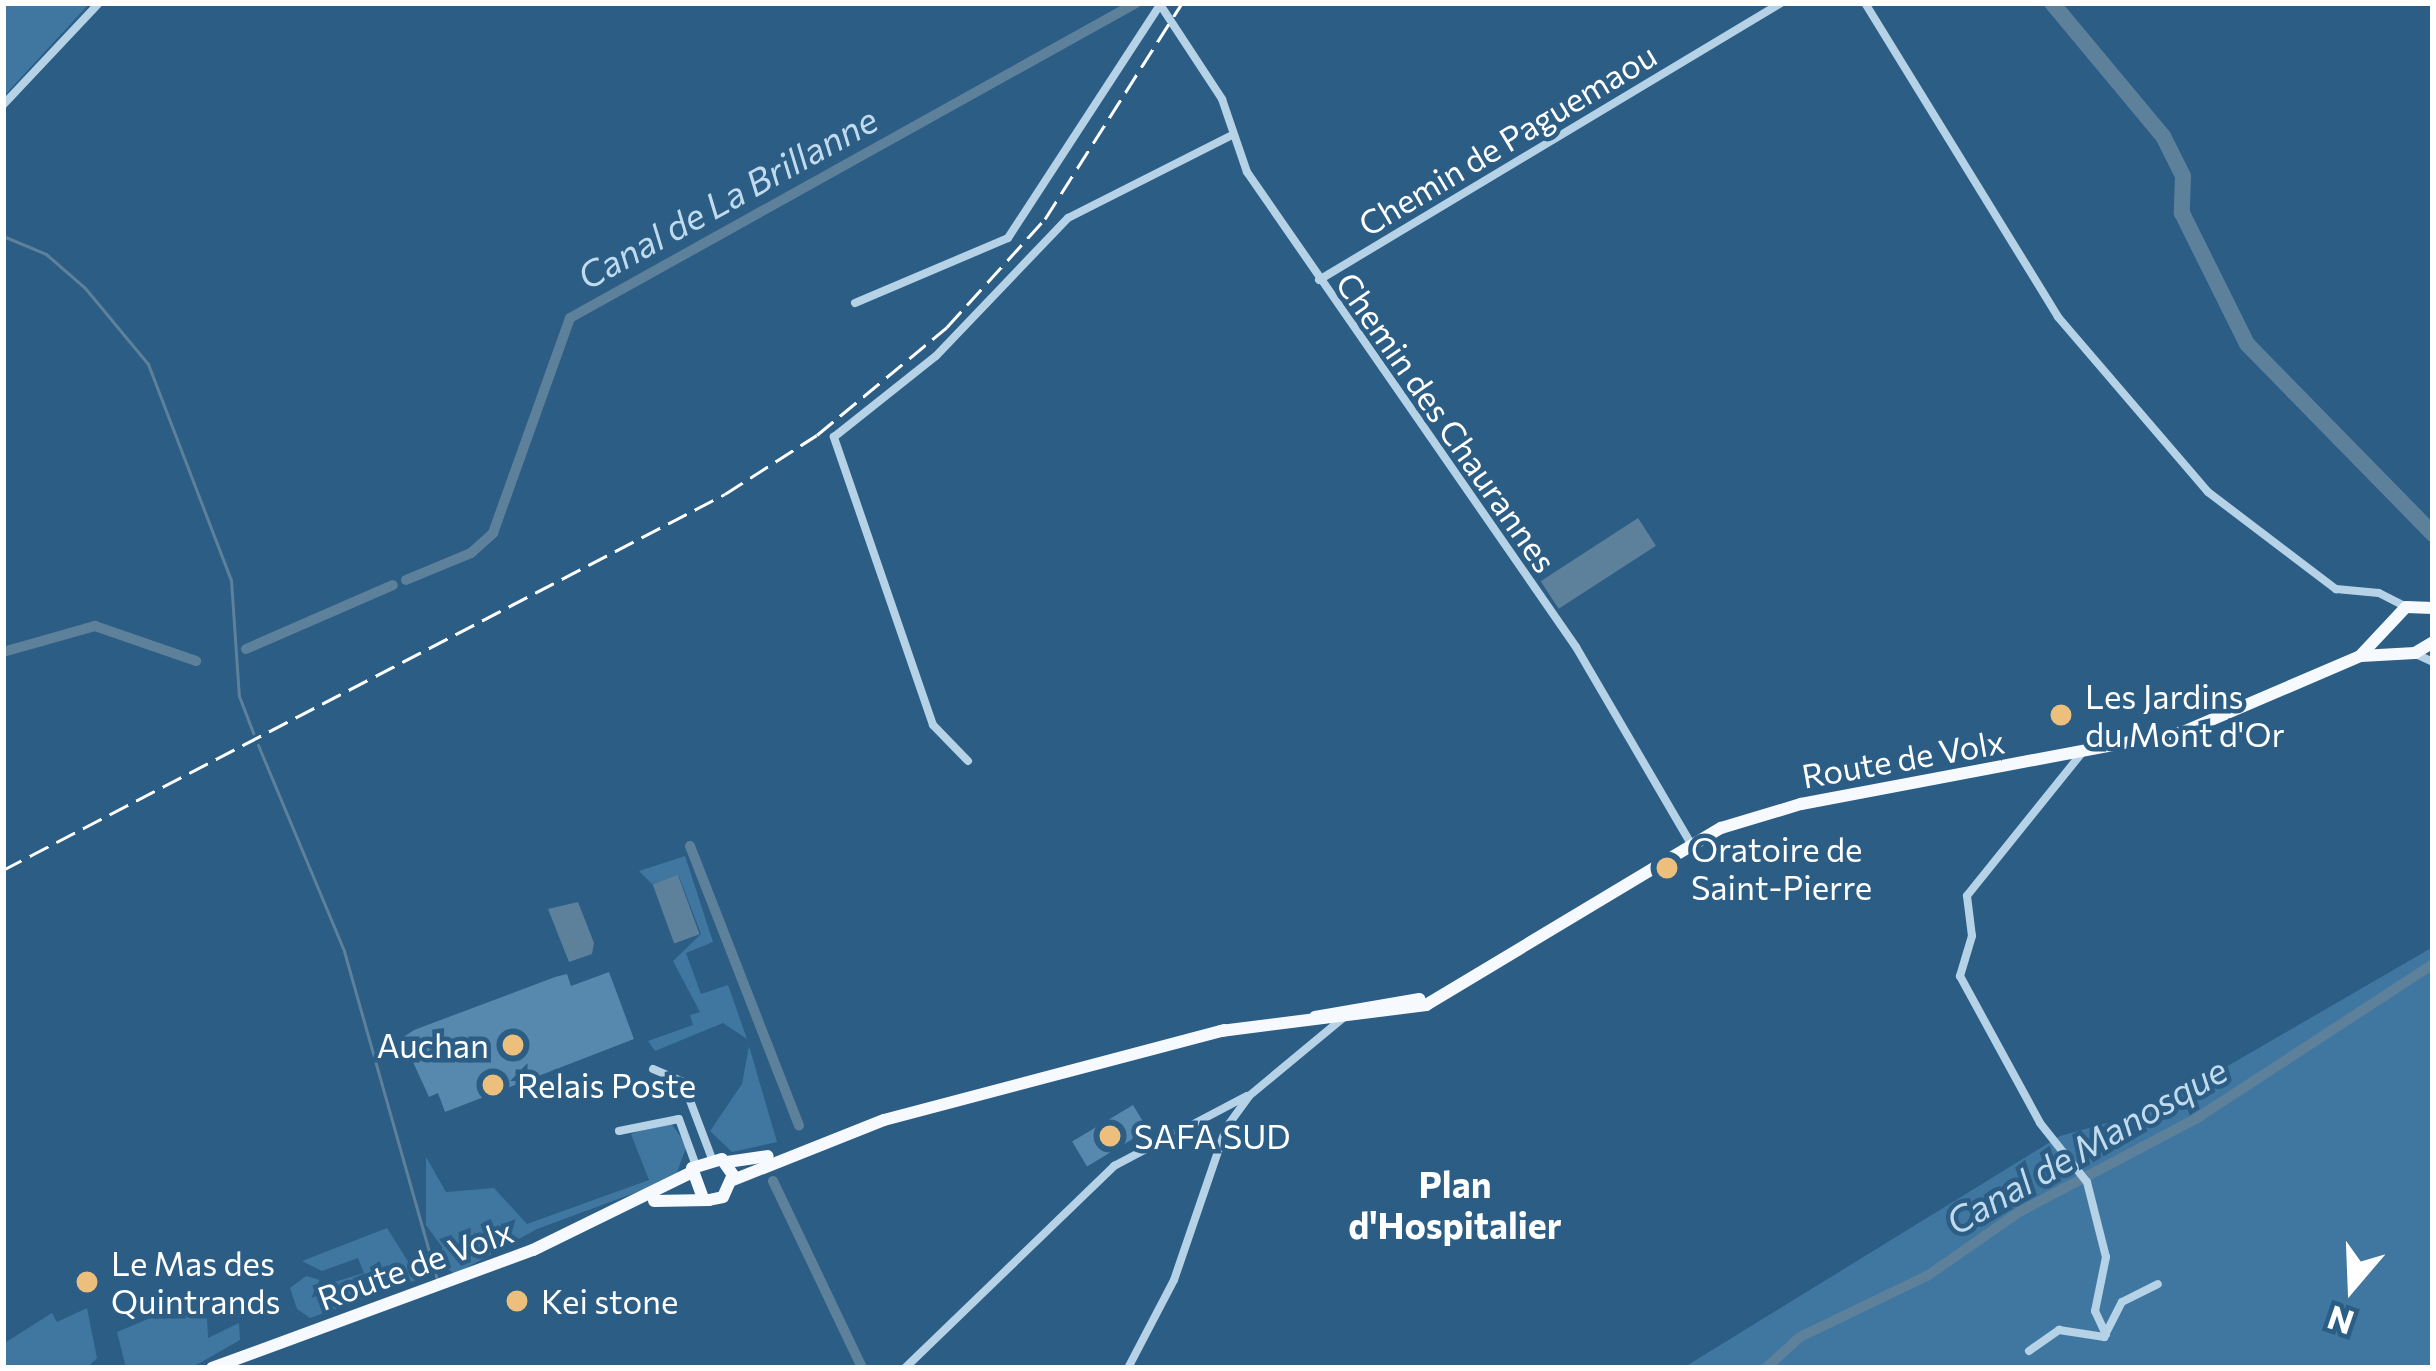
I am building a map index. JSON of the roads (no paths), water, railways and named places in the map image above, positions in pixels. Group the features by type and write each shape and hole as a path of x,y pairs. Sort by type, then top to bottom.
{"main road":[{"name":"Route de Volx","path":"2360,656 2406,607"},
{"path":"2406,607 2430,612"},
{"path":"2391,624 2399,649 2415,653 2433,642"},
{"name":"Route de Volx","path":"1221,1031 1334,1023 1426,1005 1484,977 1690,842 1801,803 2081,754 2197,728 2360,656 2399,649"},
{"name":"Route de Volx","path":"727,1162 787,1152 1221,1031 1393,1006 1484,977"},
{"name":"Route de Volx","path":"733,1180 787,1152"},
{"path":"711,1156 727,1162 733,1180 723,1197 703,1198 693,1168 711,1156"},
{"name":"Route de Volx","path":"212,1368 635,1205 693,1168"},
{"name":"Route de Volx","path":"635,1205 703,1198"}],"street":[{"path":"3,105 99,3"},
{"name":"Chemin de Paguemaou","path":"1319,280 1781,3"},
{"path":"1865,3 2058,317 2208,493 2336,589 2384,595 2406,607"},
{"path":"855,303 1008,238 1159,4"},
{"name":"Chemin des Chaurannes","path":"1159,4 1218,91 1232,135 1319,280 1576,647 1690,842"},
{"path":"968,761 933,725 834,437 936,356 1068,218 1232,135"},
{"path":"2384,595 2391,624"},
{"path":"2415,653 2433,662"},
{"path":"2081,754 1967,896 1972,936 1960,976 2040,1123 2084,1178 2105,1257 2095,1311 2106,1335"},
{"path":"904,1368 1114,1166 1249,1096 1334,1023 1393,1006"},
{"path":"653,1069 681,1078 711,1156"},
{"path":"1128,1368 1174,1280 1218,1144 1249,1096"},
{"path":"619,1131 679,1119 693,1168"},
{"path":"2106,1335 2122,1302 2158,1283"},
{"path":"2030,1351 2059,1330 2106,1335"}],"waterway":[{"name":"Canal de La Brillanne","path":"406,580 471,553 493,533 570,318 1136,3"},
{"path":"2052,3 2163,136 2183,176 2182,213 2247,344 2433,534"},
{"path":"3,236 46,254 85,288 148,364 231,580 239,696 253,733"},
{"name":"Canal de La Brillanne","path":"246,649 393,585"},
{"name":"Canal de La Brillanne","path":"3,652 95,626 196,661"},
{"path":"258,745 344,951 436,1277"},
{"path":"690,846 799,1126"},
{"name":"Canal de Manosque","path":"1766,1368 1800,1337 1927,1276 2019,1212 2197,1118 2433,964"},
{"path":"773,1181 862,1368"}],"railway":[{"path":"3,870 725,494 817,435 947,327 1045,219 1182,3"}],"place":[{"name":"Les Jardins du Mont d'Or","path":"2061,715"},
{"name":"Oratoire de Saint-Pierre","path":"1667,868"},
{"name":"Auchan","path":"513,1045"},
{"name":"Relais Poste","path":"493,1085"},
{"name":"SAFA SUD","path":"1110,1136"},
{"name":"Le Mas des Quintrands","path":"87,1282"},
{"name":"Kei stone","path":"517,1301"}],"district":[{"name":"Plan d'Hospitalier","path":"1455,1204"}]}
